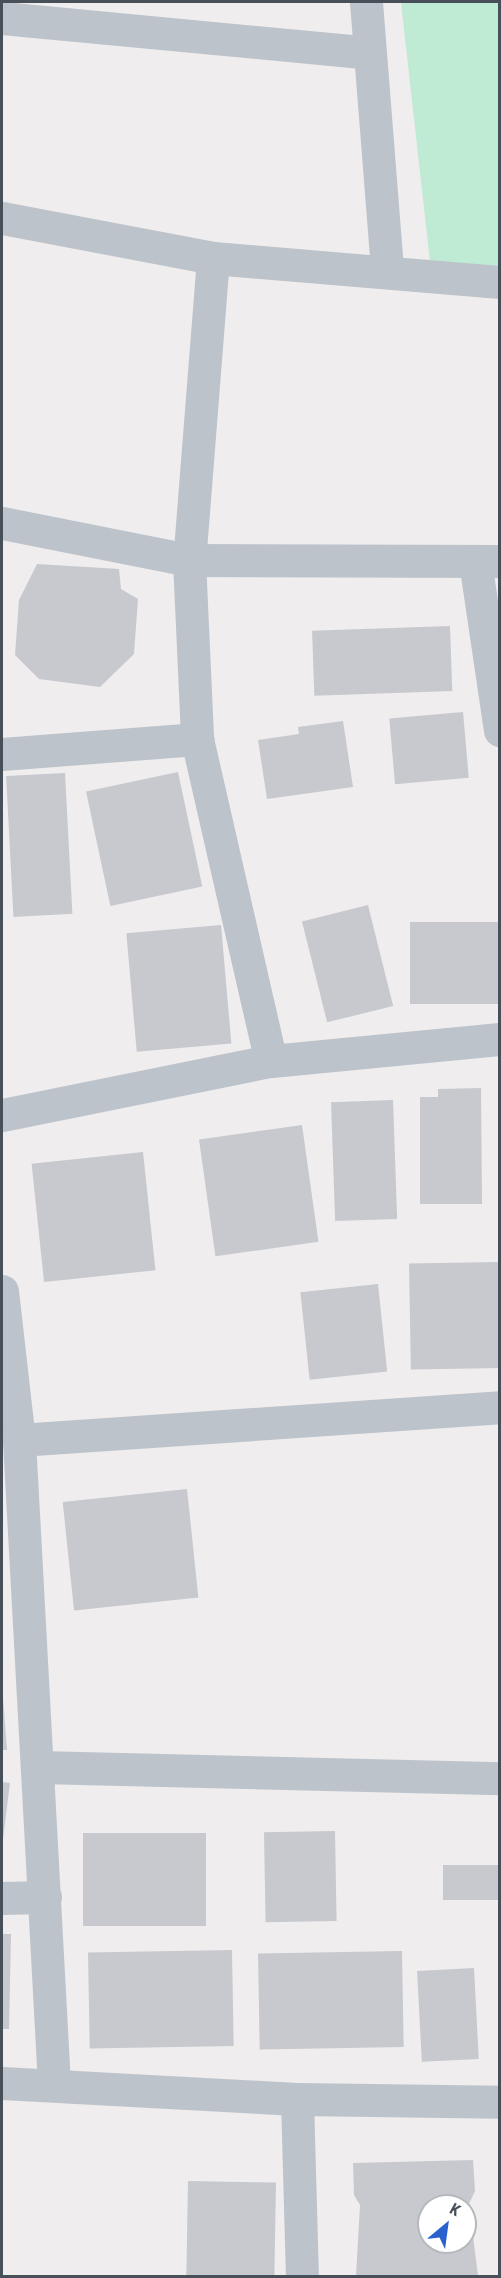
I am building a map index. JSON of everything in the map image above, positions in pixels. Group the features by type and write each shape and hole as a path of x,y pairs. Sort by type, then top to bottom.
{"street":[{"path":"366,2 387,270"},
{"path":"2,18 369,53"},
{"path":"2,218 213,258 387,270 500,282"},
{"path":"213,258 189,560 197,739 271,1061"},
{"path":"2,523 189,560 487,561 500,730"},
{"path":"2,754 197,739"},
{"path":"2,1115 271,1061 500,1039"},
{"path":"2,1292 19,1440 39,1767 54,2085"},
{"path":"19,1440 500,1407"},
{"path":"39,1767 500,1778"},
{"path":"2,1898 45,1897"},
{"path":"2,2083 297,2099 500,2102"},
{"path":"297,2099 302,2277"}],"green space":[{"path":"401,2 499,2 499,270 430,262"}],"building":[{"path":"37,564 119,569 121,589 138,599 134,654 100,687 39,679 15,655 19,600"},
{"path":"450,626 452,691 314,696 312,631"},
{"path":"463,712 469,778 395,784 389,718"},
{"path":"343,721 353,787 267,799 258,740 299,734 298,727"},
{"path":"178,772 202,886 110,906 86,792"},
{"path":"65,773 72,914 13,917 6,776"},
{"path":"368,905 393,1006 327,1022 302,921"},
{"path":"410,922 500,922 500,1004 410,1004"},
{"path":"221,925 231,1044 137,1052 126,933"},
{"path":"481,1088 482,1204 420,1204 420,1097 438,1097 438,1089"},
{"path":"393,1100 397,1219 335,1221 331,1102"},
{"path":"302,1125 318,1242 215,1256 199,1139"},
{"path":"143,1152 155,1270 44,1282 32,1164"},
{"path":"498,1262 500,1368 411,1370 409,1264"},
{"path":"378,1284 387,1372 310,1380 300,1292"},
{"path":"187,1489 198,1597 74,1610 63,1502"},
{"path":"2,1684 7,1750 2,1750"},
{"path":"2,1782 10,1783 2,1848"},
{"path":"335,1831 337,1921 266,1922 264,1832"},
{"path":"83,1833 206,1833 206,1926 83,1926"},
{"path":"443,1865 500,1865 500,1900 443,1900"},
{"path":"2,1934 11,1934 9,2029 2,2029"},
{"path":"232,1950 234,2046 90,2048 88,1953"},
{"path":"402,1951 404,2047 260,2049 258,1954"},
{"path":"474,1968 479,2059 422,2062 417,1971"},
{"path":"473,2160 474,2194 417,2194 417,2254 475,2254 478,2276 356,2276 360,2205 354,2195 353,2163"},
{"path":"188,2181 276,2183 274,2276 186,2276"}]}
